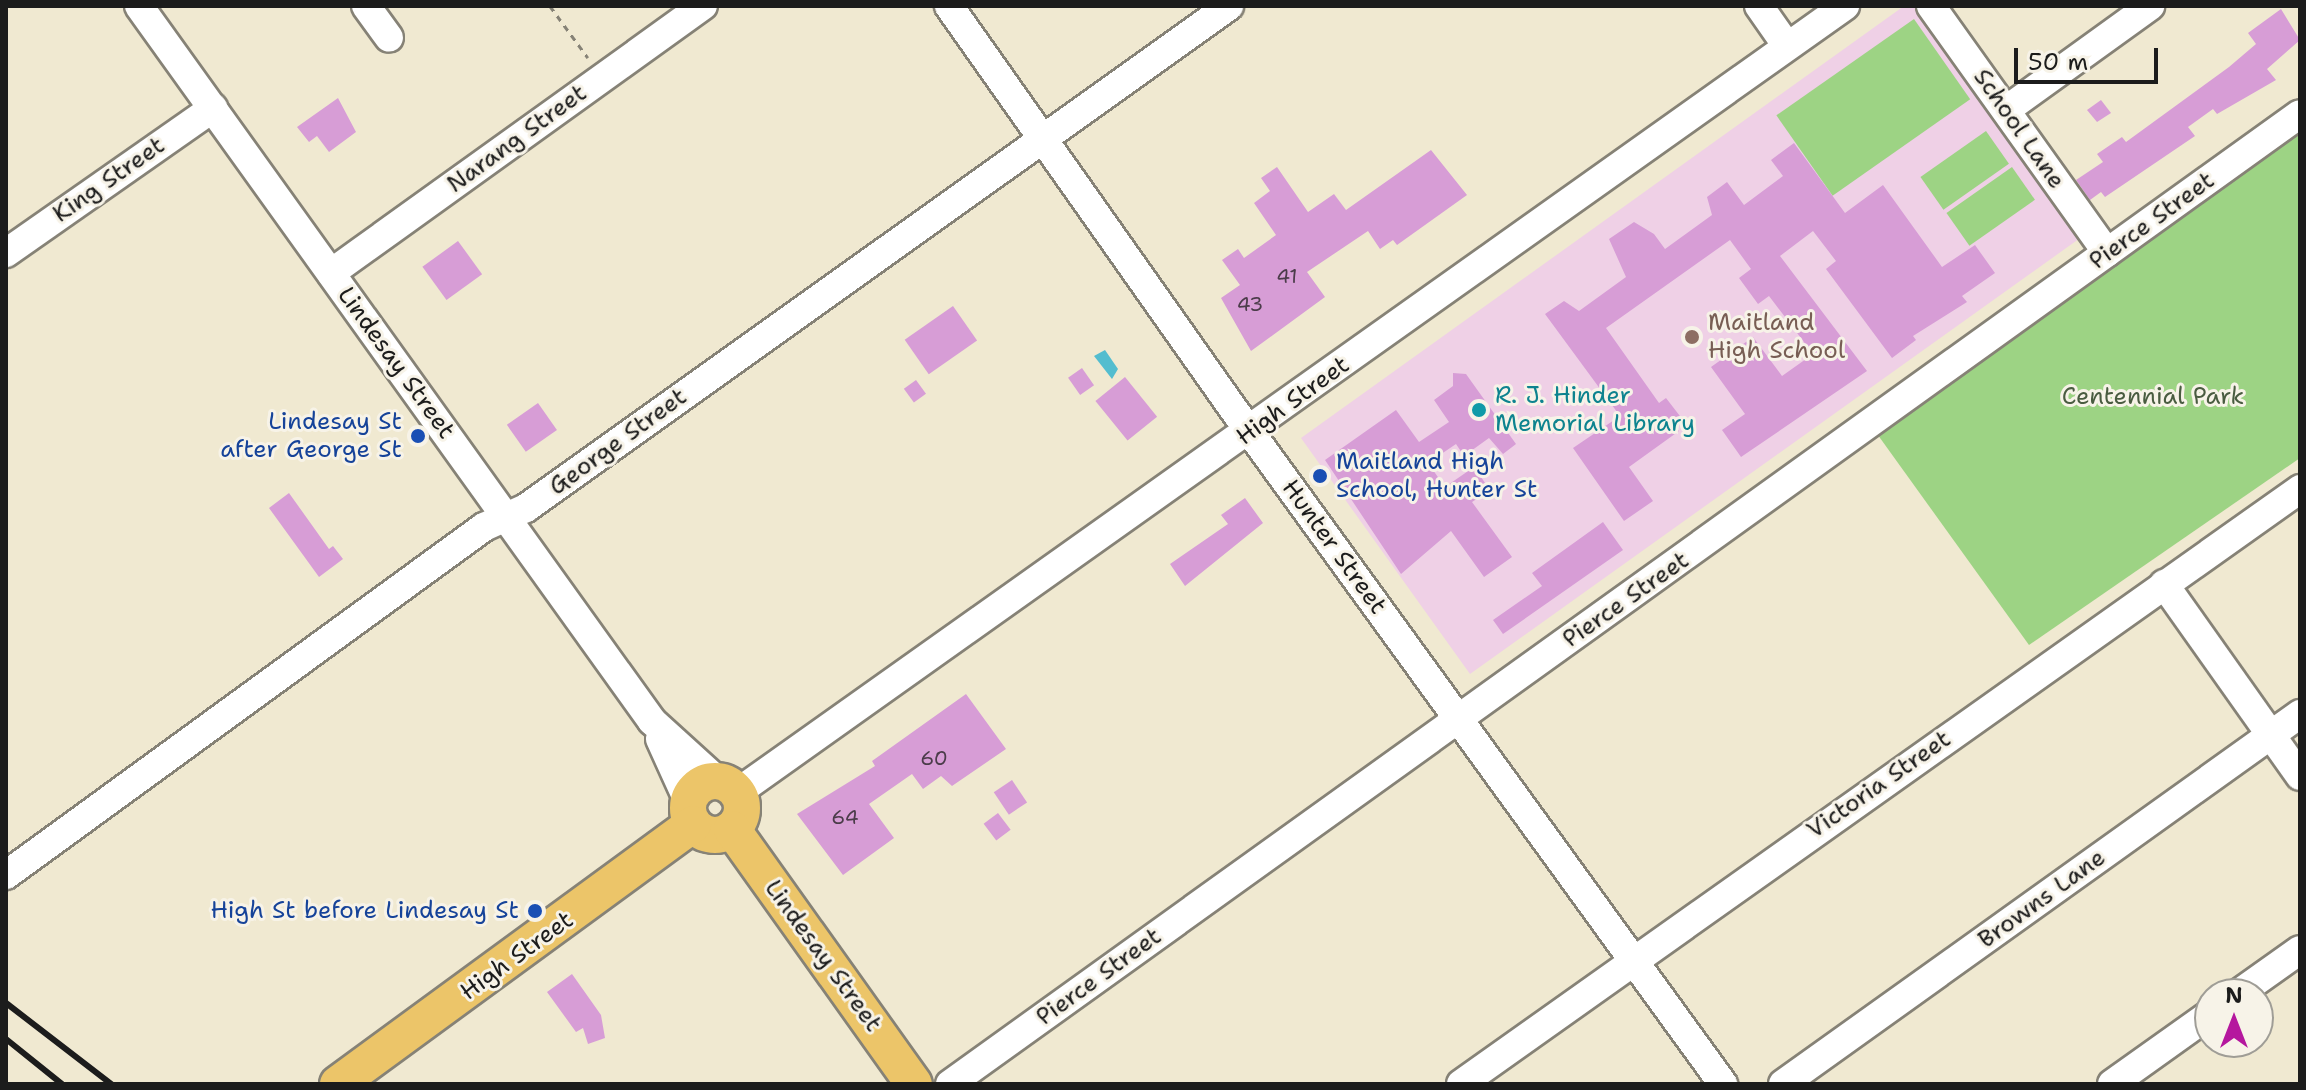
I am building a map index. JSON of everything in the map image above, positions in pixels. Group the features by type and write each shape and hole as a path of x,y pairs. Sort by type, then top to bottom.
{"main road":[{"path":"699,786 728,787 742,812 732,829 715,835 691,814 699,786"},
{"name":"High Street","path":"338,1084 691,814"},
{"name":"Lindesay Street","path":"732,829 914,1084"}],"street":[{"path":"366,6 389,38"},
{"name":"Narang Street","path":"331,273 703,6"},
{"name":"Hunter Street","path":"949,6 1250,432 1723,1084"},
{"name":"George Street","path":"6,875 484,527 526,508 1229,6"},
{"path":"1759,6 1787,46"},
{"name":"High Street","path":"728,787 1250,432 1845,6"},
{"name":"School Lane","path":"1931,6 2107,253"},
{"path":"2006,110 2150,6"},
{"name":"Lindesay Street","path":"154,11 213,108 652,721 691,814"},
{"name":"King Street","path":"6,253 213,108"},
{"name":"Pierce Street","path":"950,1084 2300,114"},
{"name":"Victoria Street","path":"1461,1084 1631,959 2300,489"},
{"path":"2164,584 2300,776"},
{"name":"Browns Lane","path":"1783,1084 2300,714"},
{"name":"Lindesay Street","path":"652,721 728,787"},
{"path":"2261,978 2300,950"},
{"path":"2112,1084 2194,1025"}],"path":[{"path":"550,6 603,78"}],"shaded area":[{"name":"Maitland High School","path":"1904,6 1919,6 2083,236 1470,674 1301,438"}],"green space":[{"path":"1914,19 1970,99 1833,196 1776,115"},
{"name":"Centennial Park","path":"2300,126 2300,458 2029,645 1875,431"},
{"path":"1986,131 2009,164 1943,210 1920,177"},
{"path":"2012,167 2035,200 1969,246 1946,213"}],"water":[{"path":"1105,350 1118,369 1112,379 1094,356"}],"building":[{"path":"2281,9 2300,40 2267,69 2276,80 2217,114 2213,109 2188,127 2195,136 2105,197 2101,192 2090,200 2076,180 2103,162 2097,154 2122,137 2126,142 2229,67 2256,44 2248,33"},
{"path":"338,98 356,132 329,152 317,136 309,142 297,127"},
{"path":"2101,100 2111,113 2097,122 2087,110"},
{"path":"1794,143 1845,213 1883,185 1942,267 1975,245 1995,273 1962,296 1967,302 1913,336 1916,340 1892,358 1826,269 1836,261 1813,231 1780,256 1867,371 1741,457 1722,430 1745,414 1711,367 1753,337 1782,376 1813,354 1769,296 1758,304 1739,278 1751,269 1730,240 1606,328 1659,403 1666,398 1683,420 1675,425 1679,431 1629,467 1653,501 1624,521 1573,448 1620,416 1545,314 1564,301 1579,311 1626,277 1609,239 1634,222 1654,234 1665,249 1712,215 1707,197 1727,182 1744,205 1783,176 1771,160"},
{"path":"1431,150 1467,195 1397,245 1393,240 1380,249 1368,231 1307,272 1325,297 1251,351 1221,298 1240,285 1222,260 1238,249 1244,258 1276,235 1254,203 1270,191 1261,178 1277,167 1308,212 1334,194 1346,210"},
{"path":"458,241 482,274 447,300 422,267"},
{"path":"953,306 977,340 929,374 905,340"},
{"path":"1082,368 1094,385 1080,395 1068,378"},
{"path":"1453,373 1466,374 1516,444 1503,454 1489,438 1464,456 1456,444 1428,463 1445,487 1474,467 1490,490 1472,502 1512,557 1484,577 1451,531 1401,574 1325,460 1396,410 1419,442 1449,422 1434,400 1453,386"},
{"path":"1125,377 1157,417 1128,441 1095,401"},
{"path":"916,380 926,394 914,403 904,389"},
{"path":"538,403 557,430 526,452 507,425"},
{"path":"289,493 329,549 333,546 343,559 319,577 269,508"},
{"path":"1245,498 1263,523 1185,586 1170,564 1228,524 1221,515"},
{"path":"1603,522 1623,550 1503,634 1493,620 1542,586 1532,573"},
{"path":"966,694 1006,749 952,786 941,776 923,789 912,774 869,804 894,838 843,875 797,814 875,766 872,761"},
{"path":"1012,780 1027,802 1009,815 994,792"},
{"path":"998,813 1011,830 996,841 984,824"},
{"path":"572,974 601,1015 605,1038 588,1044 583,1028 576,1032 547,992"}],"railway":[{"path":"6,1003 111,1084"},
{"path":"6,1039 62,1084"}],"place":[{"name":"Maitland High School","path":"1692,337"},
{"name":"R. J. Hinder Memorial Library","path":"1479,410"},
{"name":"Lindesay St after George St","path":"418,436"},
{"name":"Maitland High School, Hunter St","path":"1320,476"},
{"name":"High St before Lindesay St","path":"535,911"}]}
